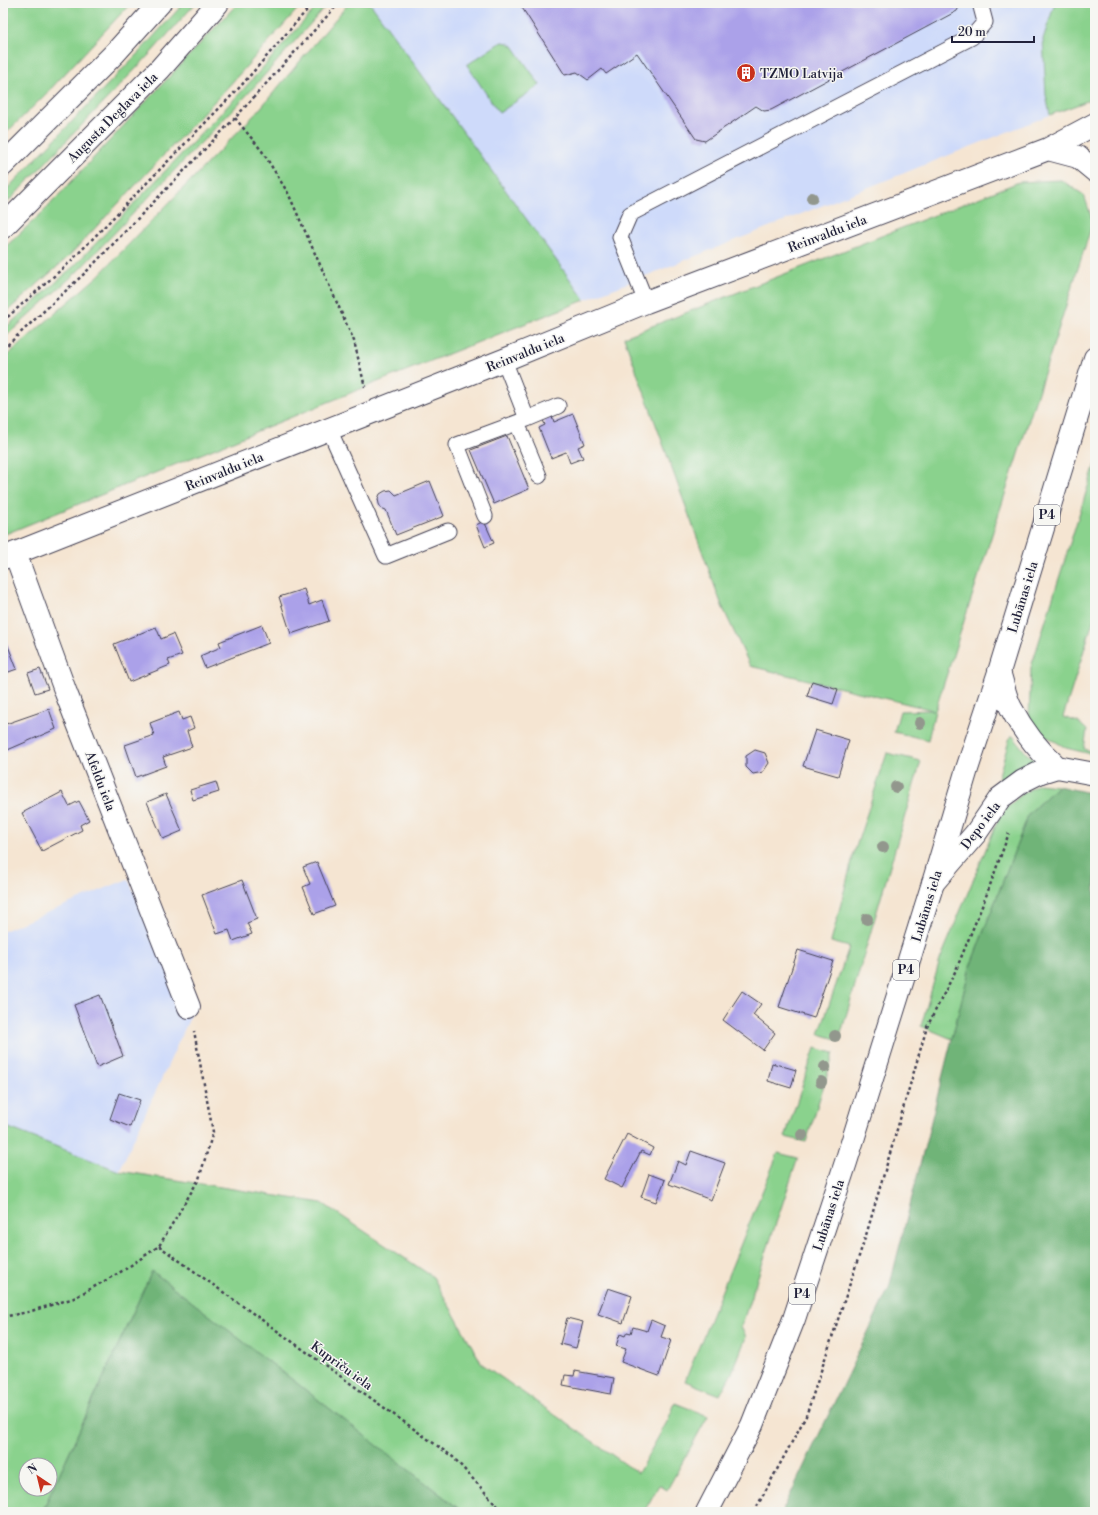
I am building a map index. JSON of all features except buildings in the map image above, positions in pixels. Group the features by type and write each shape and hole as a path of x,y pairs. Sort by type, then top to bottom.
{"street":[{"path":"3,165 115,53 160,3"},
{"name":"Augusta Deglava iela","path":"3,226 160,68 218,3"},
{"name":"Reinvaldu iela","path":"9,556 329,430 646,302 1048,148 1095,124"},
{"path":"1048,148 1078,157 1095,171"},
{"name":"Lubānas iela","path":"707,1512 752,1425 794,1319 848,1154 933,883 1095,358"},
{"name":"Afeldu iela","path":"9,556 66,693 189,1007"},
{"path":"999,672 1010,707 1047,758 1057,767"},
{"name":"Depo iela","path":"933,883 976,833 1000,798 1023,781 1041,772 1057,767 1095,774"}],"lane":[{"path":"646,302 620,237 630,214 972,37 985,22 980,3"},
{"path":"504,360 539,476"},
{"path":"485,516 457,445 558,406"},
{"path":"329,430 386,556 448,531"}],"path":[{"path":"3,321 70,262 240,87 313,3"},
{"path":"3,349 86,272 235,118 339,3"},
{"path":"235,118 262,151 288,193 354,341 372,412"},
{"path":"754,1512 806,1416 866,1232 927,1027 956,970 986,899 1010,830"},
{"path":"3,1317 28,1312 74,1298 124,1270 159,1246 199,1180 213,1132 189,1007"},
{"name":"Kupriču iela","path":"159,1246 453,1458 503,1512"}],"shaded area":[{"path":"370,3 1055,3 1043,39 1046,95 1050,115 585,300"},
{"path":"128,879 191,1015 119,1171 4,1126 3,931"}],"green space":[{"path":"3,3 131,3 44,96 3,136"},
{"path":"184,3 196,3 150,54 3,207 3,193 142,49"},
{"path":"238,3 303,3 227,88 67,258 3,315 3,249 44,211"},
{"path":"320,3 329,3 246,96 78,271 3,339 3,330 74,266 241,92"},
{"path":"349,3 370,3 585,300 375,383 3,535 3,359 98,276 258,111"},
{"path":"1055,3 1095,3 1095,98 1050,115 1046,95 1043,39"},
{"path":"503,42 513,46 540,85 499,113 467,65"},
{"path":"1061,180 1084,195 1093,222 935,711 928,740 894,732 900,711 933,710 750,666 722,606 624,337 1019,182"},
{"path":"1095,464 1095,615 1063,717 1078,722 1087,730 1084,749 1095,752 1095,755 1066,748 1048,737 1045,741 1029,716 1031,667"},
{"path":"1013,736 1026,753 1035,760 1034,765 1021,769 1003,780 1000,779 999,775 1010,737"},
{"path":"887,753 921,761 839,1040 819,1034 849,947 831,942 854,853"},
{"path":"1039,784 1058,786 1029,813 970,967 952,1039 921,1026 940,960 1000,815 1028,790"},
{"path":"1058,786 1095,794 1095,1512 782,1512 889,1288 970,967 1029,813"},
{"path":"815,1048 834,1053 806,1142 785,1137"},
{"path":"4,1126 119,1171 322,1203 433,1277 482,1364 638,1473 668,1420 675,1403 708,1416 667,1490 659,1485 644,1512 463,1512 152,1271 58,1477 58,1457 18,1457 18,1497 49,1497 42,1512 3,1512"},
{"path":"778,1153 798,1158 741,1327 746,1337 733,1371 720,1395 685,1381"},
{"path":"152,1271 463,1512 42,1512 49,1497 58,1497 58,1477"}],"place":[{"name":"TZMO Latvija","path":"746,73"}]}
